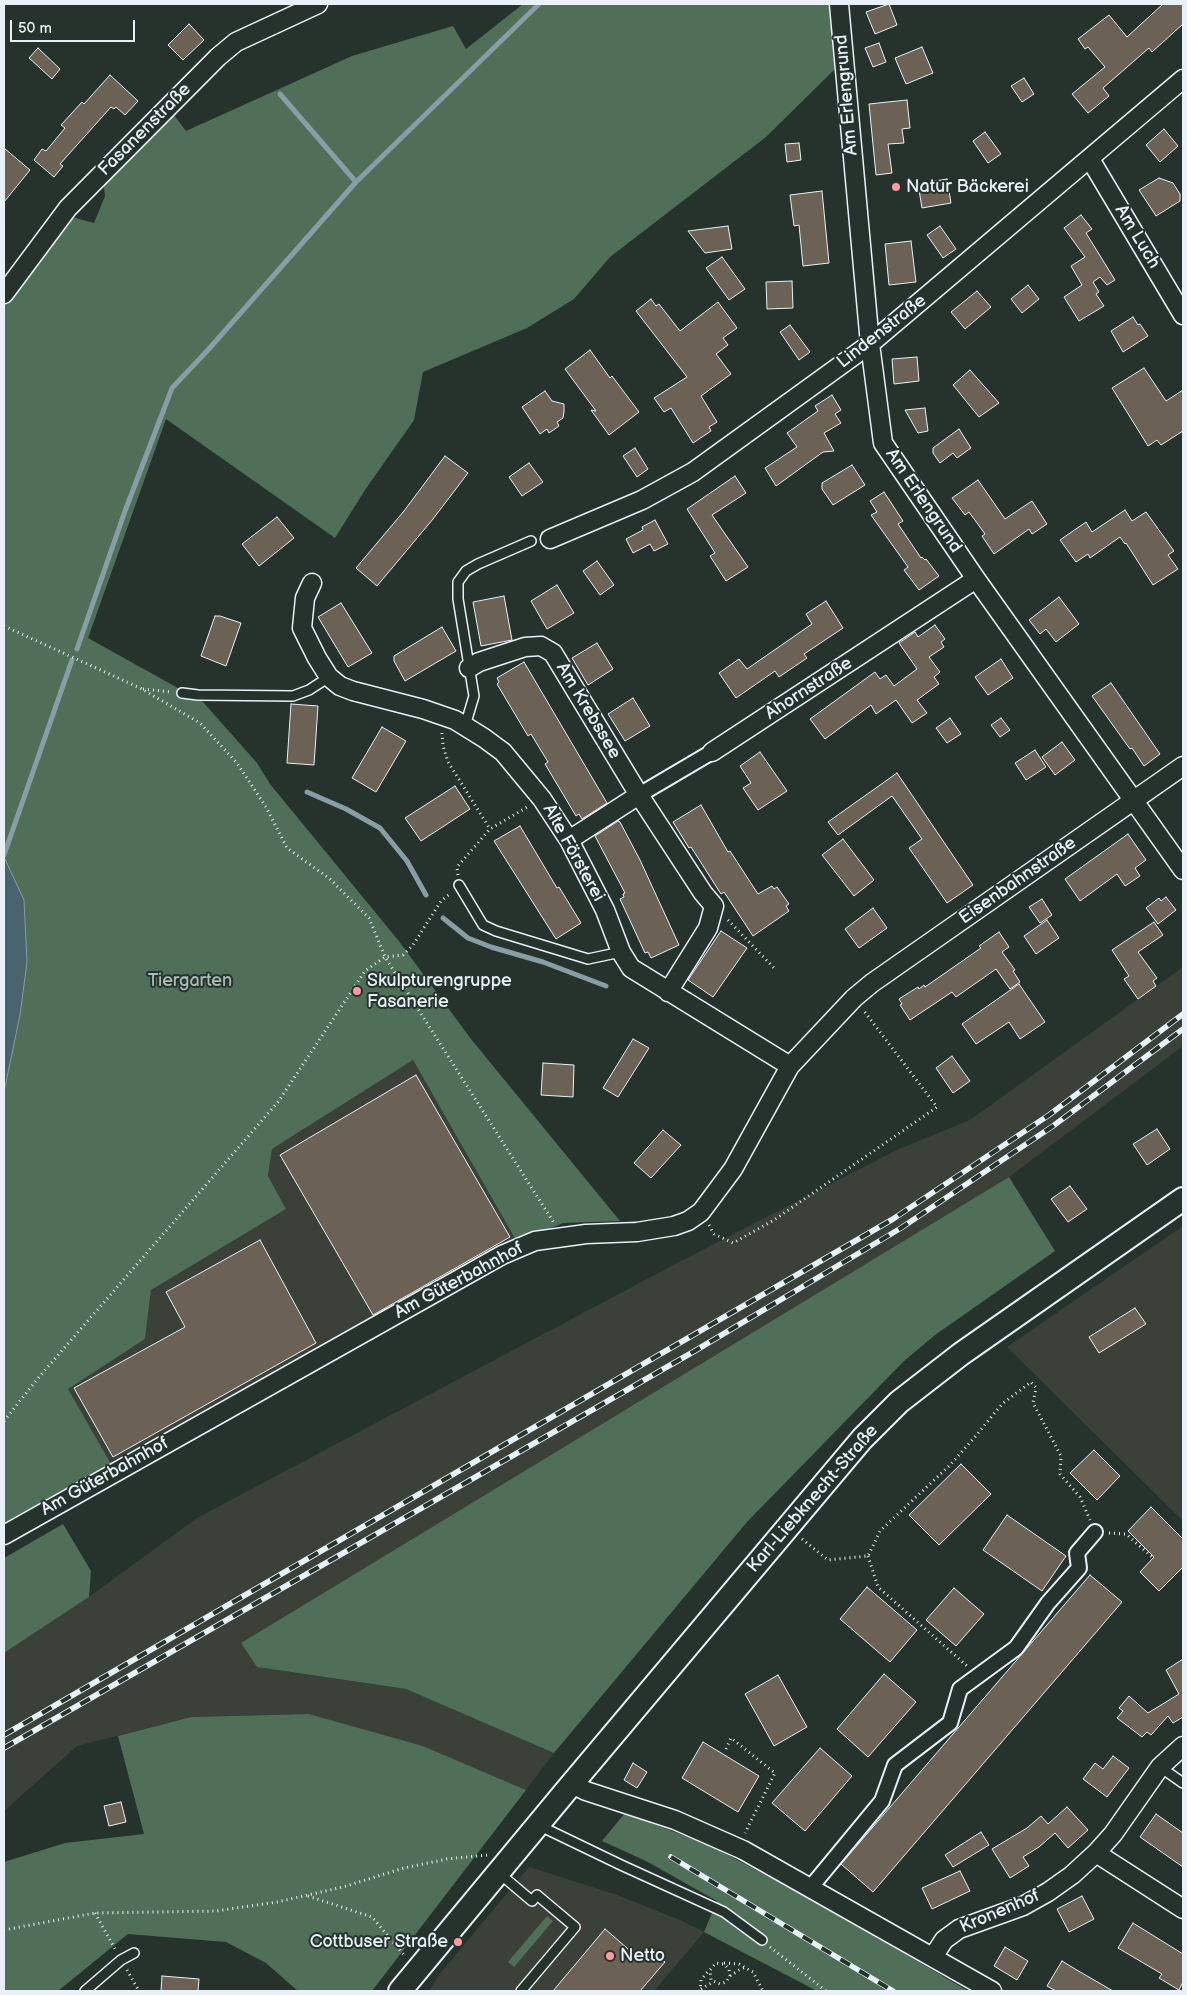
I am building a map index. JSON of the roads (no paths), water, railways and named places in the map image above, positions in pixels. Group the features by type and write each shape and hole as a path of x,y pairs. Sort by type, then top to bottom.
{"street":[{"name":"Fasanenstraße","path":"4,294 68,208 218,57 236,42 318,4"},
{"name":"Am Erlengrund","path":"839,4 870,344 883,443 976,578 1183,870"},
{"name":"Lindenstraße","path":"550,539 642,500 693,472 870,344 1183,79"},
{"name":"Am Luch","path":"1090,159 1183,315"},
{"name":"Ahornstraße","path":"639,796 712,752 976,578"},
{"name":"Alte Försterei","path":"312,583 305,598 302,628 316,658 329,677 340,686 353,691 423,708 444,716 465,726 503,752 526,778 569,840 605,910 622,952 631,968 790,1066"},
{"name":"Am Krebssee","path":"469,668 478,662 526,647 541,646 553,653 639,796 703,893 714,906 708,928 668,992"},
{"name":"Eisenbahnstraße","path":"854,998 872,983 1183,766"},
{"path":"569,840 639,796"},
{"name":"Am Güterbahnhof","path":"4,1534 502,1255 535,1241 563,1236 637,1232 674,1226 688,1221 701,1212 733,1169 790,1066 854,998"},
{"name":"Karl-Liebknecht-Straße","path":"498,1864 538,1825 862,1439 899,1402 961,1354 1183,1199"},
{"path":"811,1887 882,1801 895,1765 950,1723 960,1689 1016,1648 1048,1603 1079,1568 1077,1553 1095,1532"},
{"name":"Kronenhof","path":"933,1957 938,1946 950,1934 967,1925 996,1917 1035,1899 1072,1875 1096,1853 1118,1827 1160,1768 1183,1746"},
{"path":"572,1784 675,1820 738,1847 992,1991"},
{"path":"1096,1853 1183,1908"},
{"path":"400,1991 498,1864"}],"lane":[{"path":"465,726 474,696 458,600 458,582 466,571 478,564 531,541"},
{"path":"182,693 198,696 293,696 309,690 329,677"},
{"path":"459,886 483,924 496,931 588,959 622,952"},
{"path":"1160,1768 1183,1783"},
{"path":"538,1825 724,1912 762,1940"},
{"path":"498,1864 532,1902 537,1895 575,1927 521,1991"},
{"path":"85,1991 121,1960 134,1953"}],"water":[{"path":"4,857 24,900 27,962 20,1015 4,1092"}],"waterway":[{"path":"77,649 125,511 172,388 208,350 356,182 539,4"},
{"path":"280,94 356,182"},
{"path":"4,855 72,660"},
{"path":"307,792 346,809 380,828 407,861 426,895"},
{"path":"443,918 468,938 491,947 543,962 606,986"}],"railway":[{"path":"4,1735 893,1219 1049,1115 1183,1014"},
{"path":"4,1748 693,1352 901,1228 1053,1126 1183,1029"},
{"path":"671,1857 893,1991"}],"place":[{"name":"Natur Bäckerei","path":"896,187"},
{"name":"Skulpturengruppe Fasanerie","path":"357,991"},
{"name":"Cottbuser Straße","path":"458,1942"},
{"name":"Netto","path":"610,1956"}],"park label":[{"name":"Tiergarten","path":"190,981"}]}
